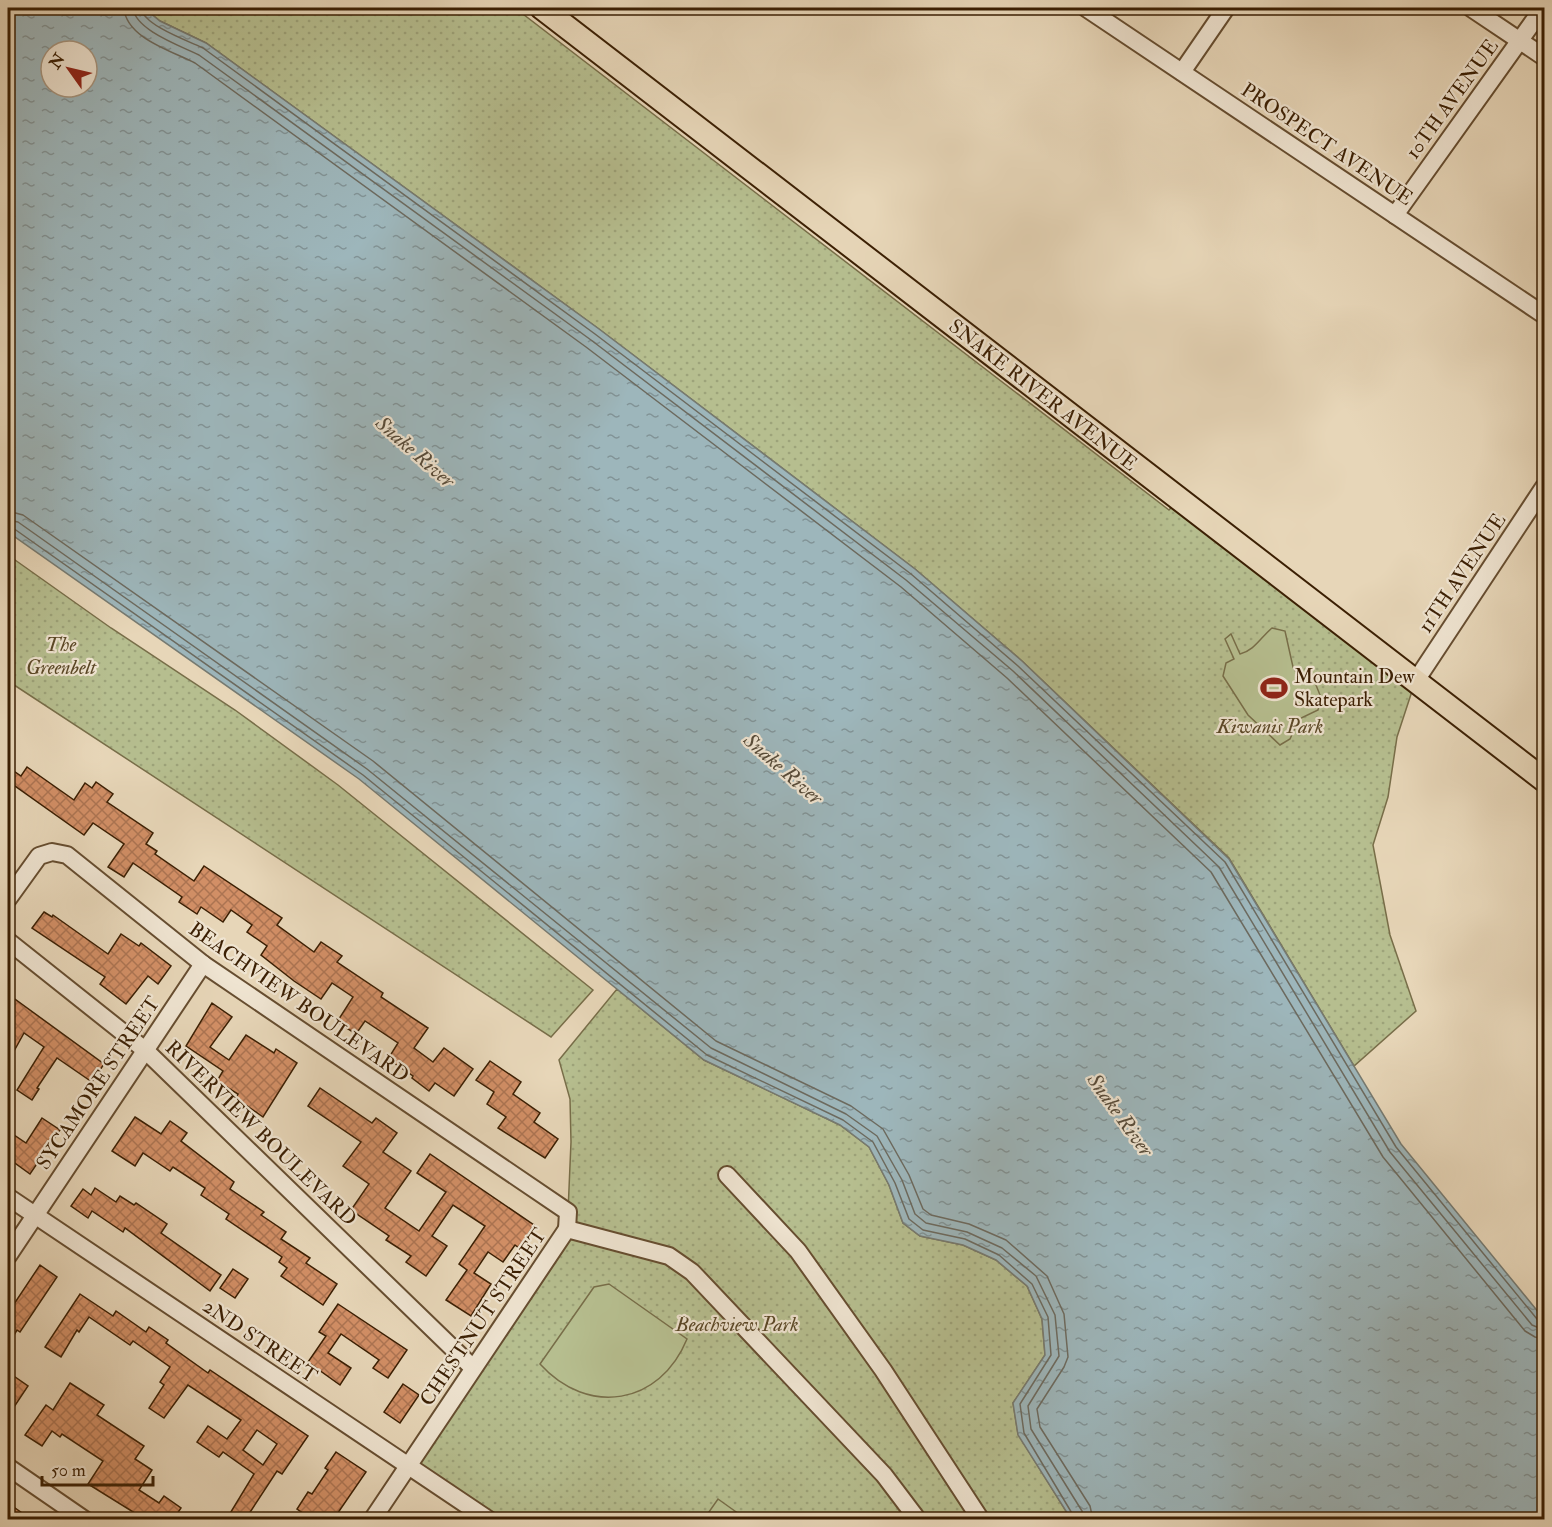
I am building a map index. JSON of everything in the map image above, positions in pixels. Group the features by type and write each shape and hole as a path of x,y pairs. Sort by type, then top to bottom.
{"main road":[{"name":"SNAKE RIVER AVENUE","path":"542,8 1545,780"}],"street":[{"name":"PROSPECT AVENUE","path":"1086,8 1545,315"},
{"path":"1182,72 1226,8"},
{"path":"1471,8 1545,57"},
{"name":"10TH AVENUE","path":"1395,215 1544,8"},
{"name":"11TH AVENUE","path":"1415,682 1545,487"},
{"name":"BEACHVIEW BOULEVARD","path":"8,899 39,856 52,852 67,855 203,964 568,1212 567,1229"},
{"name":"RIVERVIEW BOULEVARD","path":"8,941 145,1050 473,1368"},
{"name":"SYCAMORE STREET","path":"8,1256 203,964"},
{"path":"727,1175 798,1251 883,1370 981,1520"},
{"name":"2ND STREET","path":"8,1197 489,1520"},
{"name":"CHESTNUT STREET","path":"372,1520 567,1229 669,1256 692,1272 884,1474 918,1520"},
{"path":"8,1467 85,1520"}],"green space":[{"name":"Kiwanis Park","path":"144,8 515,8 1169,510 1179,499 1415,682 1397,737 1388,797 1373,845 1390,935 1416,1011 1354,1066 1229,858 1022,661 915,569 599,329 206,43 160,21"},
{"name":"The Greenbelt","path":"8,555 111,628 235,710 338,785 593,990 551,1037 8,681"},
{"name":"Mountain Dew Skatepark","path":"1272,628 1285,631 1293,667 1296,672 1314,680 1320,695 1318,710 1299,719 1290,739 1280,745 1248,715 1223,676 1226,663 1234,659 1225,639 1231,634 1240,654 1253,647"},
{"name":"Beachview Park","path":"617,989 704,1060 840,1125 869,1147 889,1185 903,1223 920,1236 963,1245 996,1260 1027,1286 1042,1319 1045,1355 1013,1403 1018,1434 1071,1519 489,1519 408,1465 473,1368 568,1212 570,1099 559,1060"},
{"path":"609,1284 687,1339 675,1361 659,1378 641,1390 621,1396 600,1397 579,1392 559,1381 540,1364 594,1287"},
{"path":"718,1499 746,1519 704,1519"}],"water":[{"name":"Snake River","path":"8,8 144,8 160,21 206,43 599,329 915,569 1022,661 1229,859 1401,1144 1544,1319 1544,1519 1071,1519 1018,1435 1013,1403 1045,1355 1042,1319 1027,1286 996,1260 963,1245 920,1236 903,1223 889,1185 869,1147 840,1125 704,1060 359,779 8,532"}],"building":[{"path":"8,767 21,776 27,767 74,800 85,783 92,788 96,782 113,794 107,802 153,833 146,844 157,851 155,854 194,881 204,866 282,918 277,925 314,952 321,942 342,956 337,962 383,993 381,997 428,1028 414,1048 433,1062 444,1048 473,1069 454,1096 435,1083 429,1091 412,1078 413,1076 388,1059 398,1043 365,1021 356,1034 337,1022 353,997 332,983 321,999 294,981 261,955 267,946 247,932 252,925 231,910 223,922 201,907 197,914 179,902 182,897 133,863 124,877 108,867 124,844 93,823 84,835 8,781"},
{"path":"44,912 52,917 53,915 108,954 121,934 139,946 141,943 171,966 158,984 148,976 126,1004 100,984 105,977 32,928"},
{"path":"8,994 104,1064 92,1082 57,1058 37,1088 39,1089 32,1100 17,1090 44,1047 24,1033 8,1062"},
{"path":"212,1003 232,1017 210,1047 229,1060 246,1035 274,1053 276,1049 297,1063 263,1117 236,1098 238,1094 217,1081 223,1071 186,1046"},
{"path":"490,1061 521,1082 513,1094 540,1113 534,1122 558,1139 545,1158 498,1128 506,1117 487,1104 494,1092 476,1080"},
{"path":"320,1088 372,1123 376,1118 397,1133 383,1152 411,1171 385,1208 419,1231 446,1192 417,1173 430,1154 534,1225 519,1248 515,1245 503,1262 488,1252 474,1273 491,1284 471,1316 446,1300 467,1270 459,1264 485,1226 453,1205 432,1236 447,1246 426,1276 406,1262 411,1256 386,1240 389,1236 351,1210 369,1184 343,1166 361,1142 308,1106"},
{"path":"135,1117 161,1134 170,1121 187,1133 181,1141 234,1182 230,1189 264,1212 261,1215 286,1232 281,1239 310,1258 306,1263 337,1284 323,1305 281,1276 287,1268 279,1262 282,1257 226,1219 229,1214 201,1195 205,1188 173,1167 170,1171 143,1153 135,1166 112,1151"},
{"path":"42,1118 60,1130 30,1174 8,1158 8,1131 26,1143"},
{"path":"95,1188 116,1202 120,1196 134,1205 136,1203 167,1224 161,1233 221,1275 210,1291 125,1228 123,1232 92,1211 88,1218 71,1206 83,1189 91,1195"},
{"path":"40,1265 57,1277 20,1332 17,1330 8,1345 8,1313"},
{"path":"233,1269 248,1279 235,1298 220,1288"},
{"path":"80,1294 113,1316 116,1311 146,1332 149,1327 168,1340 166,1343 208,1373 210,1370 308,1436 282,1474 277,1471 245,1520 226,1520 254,1474 223,1452 219,1457 197,1442 208,1426 227,1439 241,1420 188,1385 164,1418 149,1408 164,1385 160,1382 170,1367 133,1341 130,1345 89,1317 79,1332 77,1330 61,1357 45,1347","holes":["257,1430 277,1444 263,1465 243,1450"]},
{"path":"338,1304 407,1350 388,1378 373,1368 379,1360 341,1334 328,1353 351,1368 340,1385 308,1362 326,1336 319,1332"},
{"path":"8,1372 28,1386 8,1416"},
{"path":"70,1383 104,1405 97,1415 144,1446 135,1459 152,1470 139,1490 159,1503 164,1496 181,1508 173,1520 146,1520 88,1484 103,1461 62,1434 60,1437 52,1431 42,1446 25,1435 46,1405 53,1410"},
{"path":"403,1384 419,1395 400,1423 384,1412"},
{"path":"336,1452 366,1472 333,1520 313,1520 297,1509 308,1492 312,1494 328,1470 325,1468"},
{"path":"8,1503 32,1520 8,1520"}],"place":[{"name":"Mountain Dew Skatepark","path":"1274,688"}]}
